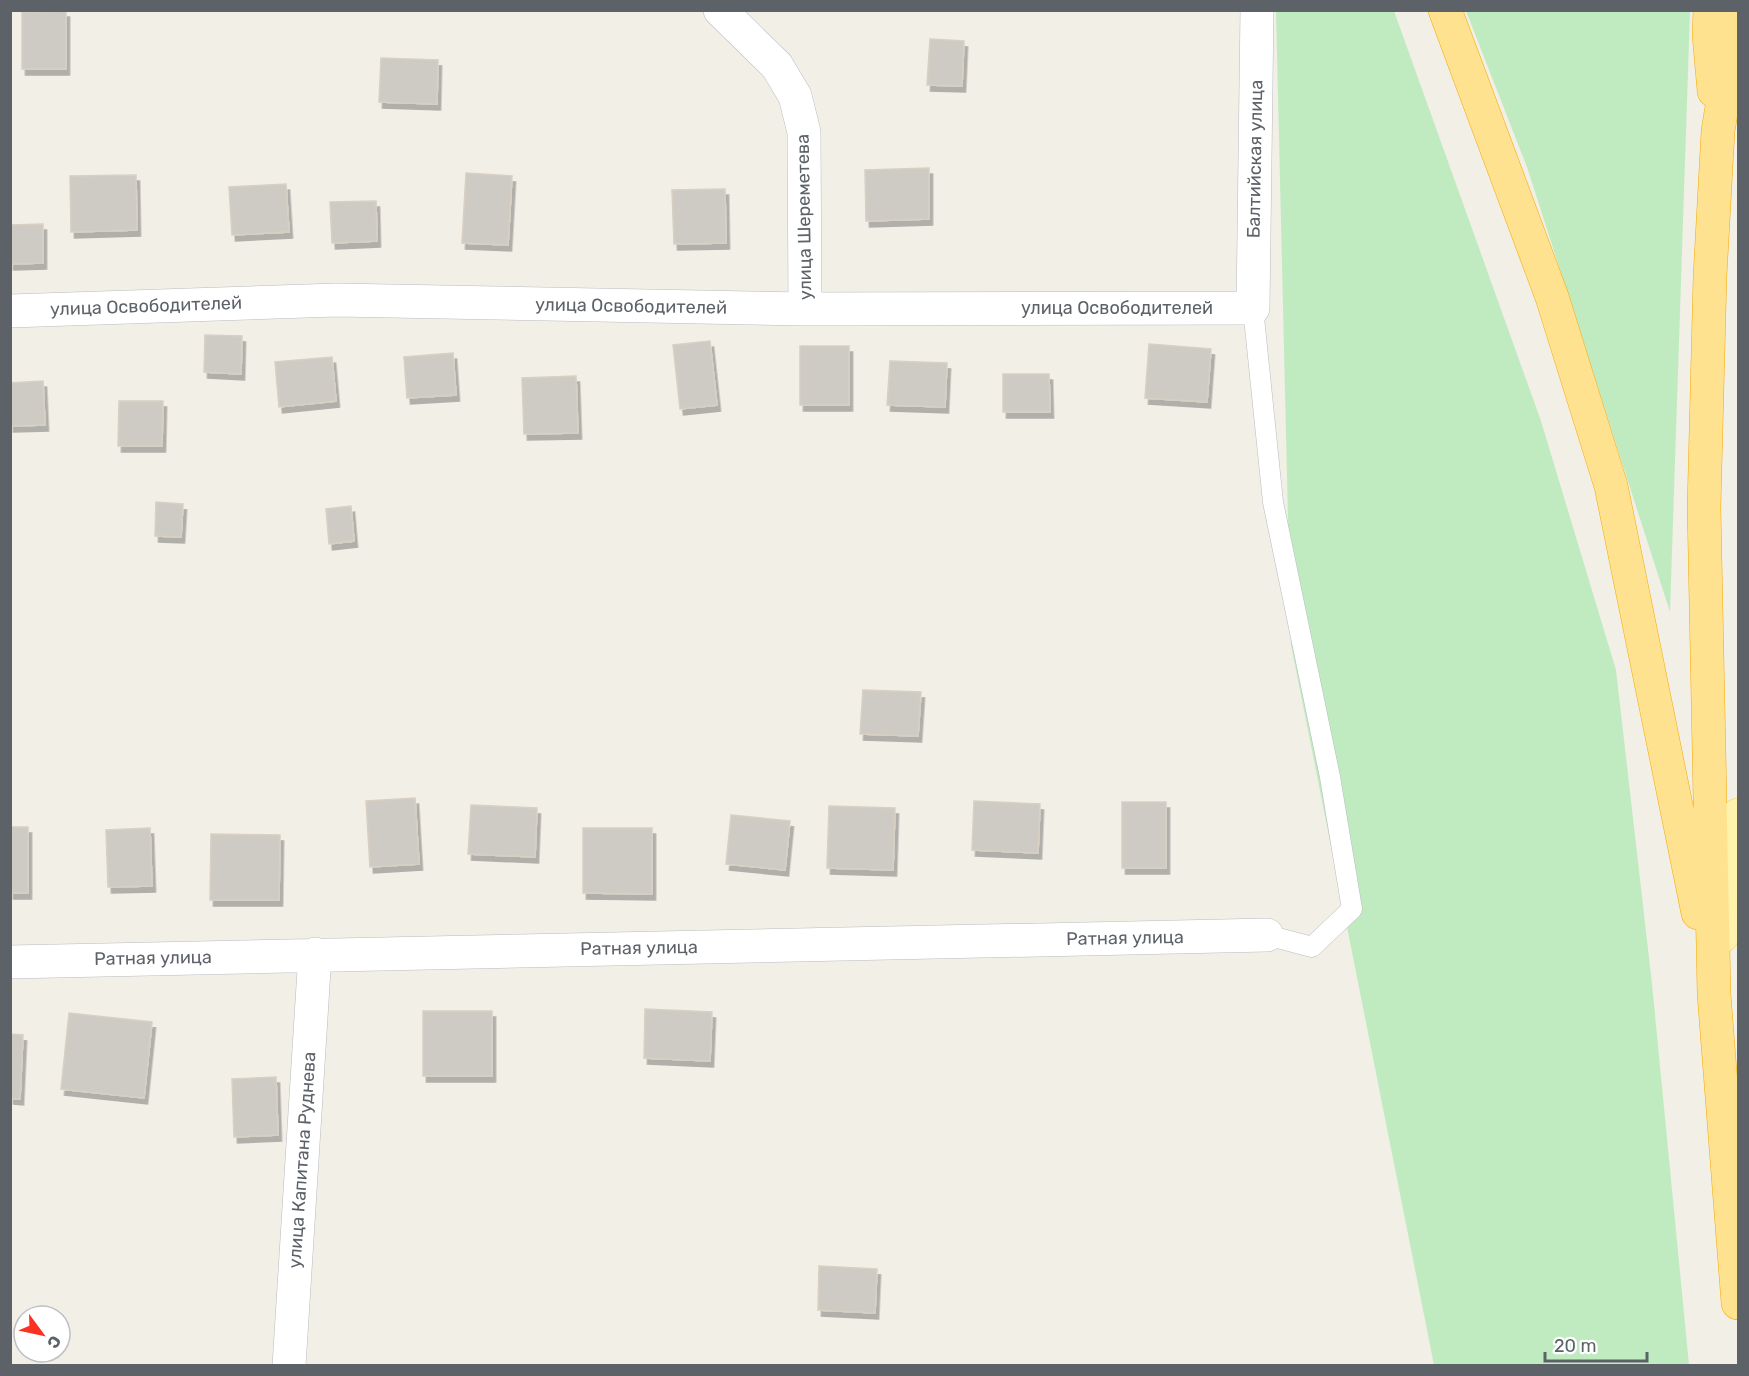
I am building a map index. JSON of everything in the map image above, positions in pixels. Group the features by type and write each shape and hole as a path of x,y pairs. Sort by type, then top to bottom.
{"highway":[{"path":"1445,10 1552,297 1611,486 1714,994"},
{"path":"1710,10 1709,35 1718,131"},
{"path":"1738,10 1718,131 1710,276 1704,507 1714,994 1738,1303"}],"main road":[{"path":"1714,994 1738,815"}],"street":[{"name":"улица Шереметева","path":"720,10 777,66 795,96 804,132 805,309"},
{"name":"Балтийская улица","path":"1252,308 1257,10"},
{"name":"улица Освободителей","path":"10,311 337,300 805,309 1252,308"},
{"name":"Ратная улица","path":"10,962 1267,935"},
{"name":"улица Капитана Руднева","path":"289,1365 315,954"}],"lane":[{"path":"1252,308 1273,502 1332,787 1352,909 1312,947 1267,935"}],"green space":[{"path":"1276,11 1394,11 1541,421 1616,670 1652,984 1689,1365 1434,1365 1291,645"},
{"path":"1466,11 1690,11 1670,612 1527,167"}],"building":[{"path":"66,11 66,69 22,69 22,12"},
{"path":"930,39 964,41 962,86 927,85"},
{"path":"381,58 438,60 437,104 379,102"},
{"path":"929,168 929,219 866,221 865,170"},
{"path":"466,173 512,176 508,245 462,243"},
{"path":"136,175 137,230 71,232 70,176"},
{"path":"286,184 289,232 232,235 229,187"},
{"path":"725,189 726,243 674,244 672,190"},
{"path":"376,201 377,241 332,243 330,202"},
{"path":"43,224 43,263 10,264 10,225"},
{"path":"205,335 242,336 241,374 204,372"},
{"path":"710,341 717,405 680,409 673,345"},
{"path":"1149,344 1211,349 1207,402 1145,398"},
{"path":"800,346 849,346 849,405 800,405"},
{"path":"453,353 456,395 407,398 404,357"},
{"path":"332,357 336,401 279,407 275,362"},
{"path":"890,361 947,363 945,407 887,405"},
{"path":"1003,374 1049,374 1050,412 1003,412"},
{"path":"576,376 578,433 524,434 522,378"},
{"path":"43,381 45,425 10,426 10,383"},
{"path":"119,401 163,401 162,446 118,446"},
{"path":"156,502 183,504 181,537 155,536"},
{"path":"351,506 354,541 329,544 326,509"},
{"path":"863,690 921,692 918,736 860,734"},
{"path":"415,798 419,864 370,867 366,801"},
{"path":"974,801 1040,804 1038,853 972,850"},
{"path":"1122,802 1166,802 1166,868 1122,868"},
{"path":"471,805 537,808 535,857 468,854"},
{"path":"829,806 895,808 893,870 827,868"},
{"path":"731,815 790,821 785,870 726,864"},
{"path":"10,827 28,827 28,893 10,893"},
{"path":"150,828 152,886 108,887 106,830"},
{"path":"583,828 652,828 652,894 583,893"},
{"path":"211,834 280,835 279,900 210,900"},
{"path":"645,1009 712,1012 710,1061 644,1058"},
{"path":"423,1011 492,1011 492,1076 423,1076"},
{"path":"69,1013 152,1022 144,1098 61,1089"},
{"path":"10,1034 23,1035 20,1099 10,1098"},
{"path":"276,1077 278,1135 234,1137 232,1079"},
{"path":"819,1266 877,1269 875,1313 818,1310"}]}
